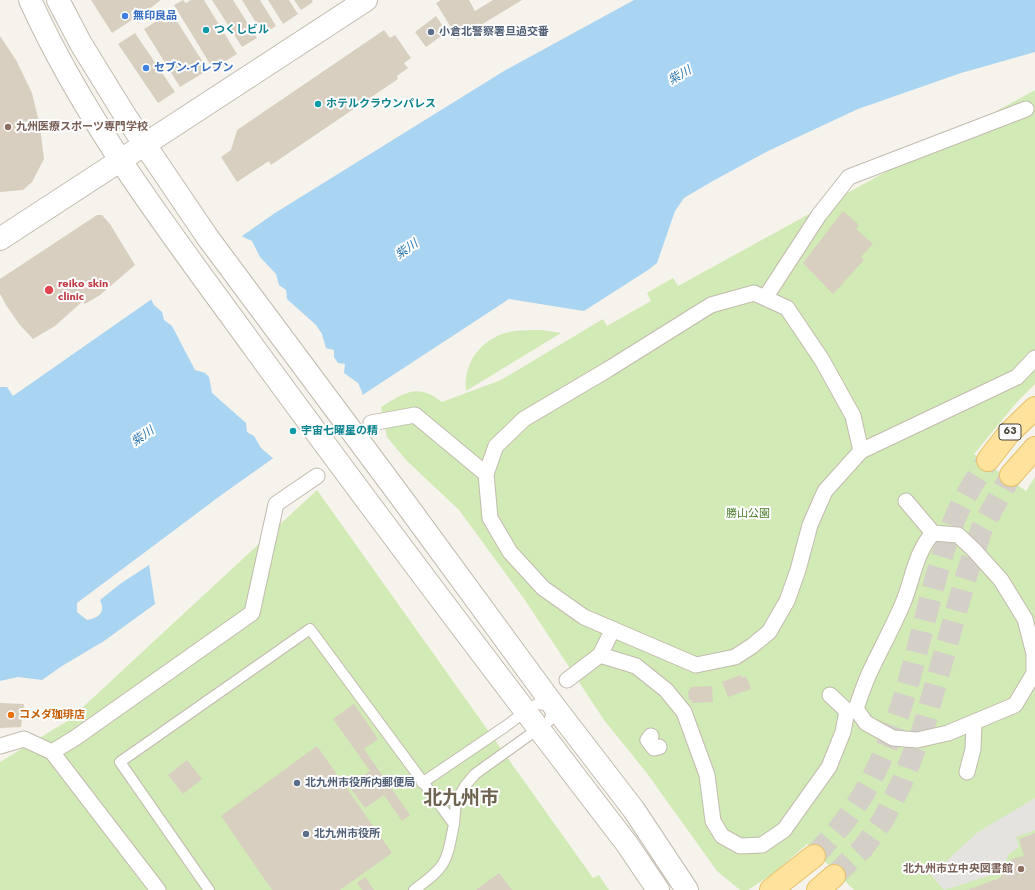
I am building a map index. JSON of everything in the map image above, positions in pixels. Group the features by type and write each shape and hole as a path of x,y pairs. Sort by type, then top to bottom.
{"main road":[{"name":"63","path":"988,460 1009,433 1035,408"},
{"name":"63","path":"1011,475 1035,448"},
{"path":"771,890 814,856"}],"street":[{"path":"30,0 61,62 120,160 324,444 627,844 658,890"},
{"path":"58,0 81,44 126,117 208,238 554,706 634,810 687,890"},
{"path":"0,239 366,0"},
{"path":"764,298 819,215 849,177 1026,109"},
{"path":"871,451 854,416 822,360 787,308 754,293 711,305 607,370 524,419 496,446 486,474 490,518 510,552 543,588 584,616 696,664 735,657 752,646 769,632 787,601 798,570 810,525 825,491 871,451 1017,377 1035,358"},
{"path":"371,423 415,415 486,474"},
{"path":"52,752 76,738 252,613 276,504 317,476"},
{"path":"830,695 852,710 866,723 893,738 917,740 948,733 1015,705 1031,688 1034,673 1034,654 1025,619 1001,580 974,550 958,535 933,533 906,502"},
{"path":"600,655 636,666 666,690 684,712 707,775 713,821 722,836 740,846 762,845 784,830 829,767 868,675 891,632 905,598 924,542 933,533"},
{"path":"567,680 600,655 613,629"},
{"path":"967,772 973,749 974,723"},
{"path":"0,746 24,739 52,752 158,890"}],"lane":[{"path":"209,890 120,762 310,629 422,783 454,824"},
{"path":"414,890 438,872 447,858 454,824 456,801 465,786 475,774 539,729 549,720 554,706 537,704 422,783"},
{"path":"436,800 445,799 456,801"}],"green space":[{"name":"勝山公園","path":"1035,90 1035,384 1017,402 974,454 1026,491 1035,477 1035,890 854,890 807,844 774,873 748,890 740,890 717,871 646,772 604,720 525,600 459,510 406,460 387,437 381,407 397,397 418,391 433,396 442,402 501,380 603,319 607,326 651,301 647,293 673,278 678,286"},
{"path":"542,330 561,333 466,391 468,370 472,360 484,344 493,338 514,331"},
{"path":"317,490 593,878 599,875 609,890 0,890 0,762 69,720"}],"shaded area":[{"path":"1035,798 1035,830 1016,837 1019,847 1009,854 1001,872 944,890 931,875 978,832"}],"water":[{"name":"紫川","path":"634,0 1035,0 1035,52 961,73 858,109 768,151 711,182 684,198 675,211 657,263 584,311 509,299 367,392 224,493 77,603 77,612 87,620 95,618 102,611 102,604 100,600 120,584 149,565 155,604 104,641 62,666 42,680 18,677 0,681 0,387 7,387 13,396 275,213 504,71"}],"pier":[{"path":"239,235 252,241 260,257 276,274 279,285 286,290 287,299 316,325 322,334 326,348 334,350 334,357 338,363 345,364 344,373 358,383 363,397 275,460 261,448 254,436 247,432 246,423 212,393 209,377 205,373 195,370 172,326 164,320 162,312 154,305 150,297"}],"building":[{"name":"無印良品","path":"91,0 161,0 149,9 152,14 138,23 135,18 112,33"},
{"name":"つくしビル","path":"183,0 186,3 191,0 204,0 237,54 213,69 174,5"},
{"path":"212,0 233,0 257,38 242,47"},
{"path":"242,0 260,0 276,26 263,34"},
{"path":"268,0 289,0 298,14 283,24"},
{"path":"294,0 312,0 313,2 301,10"},
{"path":"441,0 469,0 475,11 493,0 522,0 458,39 436,3"},
{"path":"171,12 208,70 180,87 144,29"},
{"name":"小倉北警察署旦過交番","path":"436,16 447,32 426,47 415,32"},
{"name":"ホテルクラウンパレス","path":"384,30 390,38 395,35 411,58 404,63 408,68 397,76 398,79 271,165 269,161 237,182 221,157 231,150 237,130"},
{"name":"セブン-イレブン","path":"135,33 175,92 158,103 118,44"},
{"path":"0,36 16,60 32,93 40,126 44,159 32,182 23,190 0,192"},
{"path":"843,211 859,225 856,229 873,244 861,257 864,260 833,294 803,263"},
{"path":"97,215 102,215 110,224 135,265 100,295 85,304 83,301 55,326 33,339 19,324 6,305 0,294 0,279"},
{"path":"741,675 742,678 746,676 751,689 728,697 722,682"},
{"path":"712,686 713,702 692,703 692,700 689,700 688,690 690,691 690,687"},
{"name":"コメダ珈琲店","path":"0,703 24,704 21,727 0,728"},
{"path":"354,704 378,739 364,749 410,815 402,821 384,795 365,808 349,786 370,771 333,719"},
{"name":"北九州市役所","path":"317,746 392,853 340,890 272,890 221,816"},
{"path":"187,760 202,779 183,794 168,775"},
{"name":"北九州市立中央図書館","path":"1035,833 1035,890 967,890 1000,878 1012,859 1024,856 1019,839"},
{"path":"499,873 512,890 476,890"},
{"path":"365,877 374,890 362,890 357,883"}],"tunnel":[{"path":"814,856 833,836 857,804 871,781 890,739 910,678 934,584 953,523 965,498 988,460"},
{"path":"834,876 863,848 883,820 902,782 923,729 965,580 982,528 1011,475"}],"place":[{"name":"無印良品","path":"125,16"},
{"name":"つくしビル","path":"206,30"},
{"name":"小倉北警察署旦過交番","path":"431,32"},
{"name":"セブン-イレブン","path":"146,68"},
{"name":"ホテルクラウンパレス","path":"318,104"},
{"name":"九州医療スポーツ専門学校","path":"8,127"},
{"name":"reiko skin clinic","path":"49,290"},
{"name":"宇宙七曜星の精","path":"293,431"},
{"name":"コメダ珈琲店","path":"11,715"},
{"name":"北九州市役所内郵便局","path":"297,783"},
{"name":"北九州市役所","path":"306,834"},
{"name":"北九州市立中央図書館","path":"1021,869"}],"district":[{"name":"北九州市","path":"461,799"}]}
